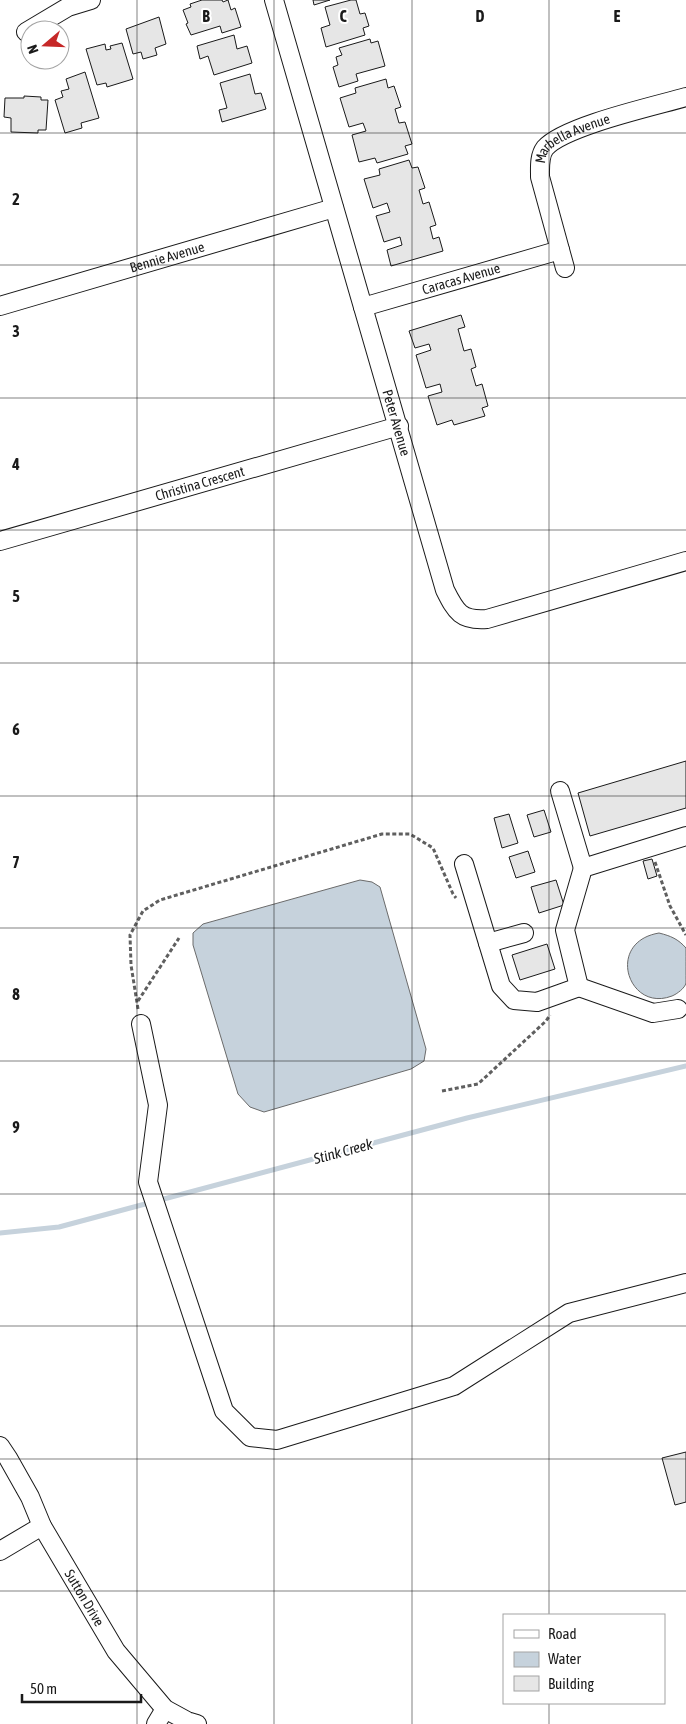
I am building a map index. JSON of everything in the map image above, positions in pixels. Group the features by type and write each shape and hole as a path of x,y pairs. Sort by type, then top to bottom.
{"street":[{"path":"46,20 68,7 92,0"},
{"name":"Peter Avenue","path":"274,0 445,590 457,611 466,618 475,620 487,619 686,561"},
{"name":"Marbella Avenue","path":"565,268 540,177 539,163 544,149 556,138 577,128 686,97"},
{"name":"Bennie Avenue","path":"0,306 334,208"},
{"name":"Caracas Avenue","path":"363,307 560,250"},
{"name":"Christina Crescent","path":"0,540 399,426"},
{"path":"560,791 583,868 564,930 579,987"},
{"path":"583,868 686,836"},
{"path":"464,864 501,986 514,1000 537,1002 579,987 653,1013 678,1009"},
{"path":"488,943 524,933"},
{"path":"141,1024 158,1104 148,1182 224,1411 250,1437 277,1440 454,1386 569,1313 686,1284"},
{"name":"Sutton Drive","path":"0,1446 30,1497 42,1526 116,1651 161,1717 197,1724"},
{"path":"0,1551 42,1526"}],"path":[{"path":"141,1024 131,965 130,935 143,911 160,900 382,834 410,834 433,848 453,894 466,909 476,906"},
{"path":"650,848 670,906 686,935"},
{"path":"137,1002 179,938"},
{"path":"442,1091 478,1084 546,1021 556,1007 553,996"}],"water":[{"path":"360,880 372,882 380,887 426,1049 424,1061 411,1069 264,1112 250,1107 238,1094 193,945 193,933 203,924"},
{"path":"659,933 674,938 686,948 686,983 674,995 657,999 644,995 634,986 629,974 628,961 632,949 642,939"}],"building":[{"path":"202,0 222,0 223,2 228,0 231,10 235,8 241,27 222,33 220,26 191,35 183,10 191,7 190,4"},
{"path":"313,0 330,0 314,5"},
{"path":"356,0 360,14 365,13 369,26 363,28 365,35 326,47 321,28 330,25 325,7"},
{"path":"159,17 166,44 155,48 157,55 143,59 141,52 133,54 126,29"},
{"path":"234,35 237,49 247,46 252,63 214,75 208,56 200,59 197,46"},
{"path":"370,39 371,43 378,41 385,66 356,74 358,81 339,87 333,67 338,65 336,57 342,55 339,48"},
{"path":"122,43 133,79 107,87 106,83 97,85 86,49 105,44 106,50 111,49 110,46"},
{"path":"85,72 99,118 81,123 82,128 65,133 55,100 63,97 61,91 69,89 66,79"},
{"path":"250,74 255,94 261,93 266,109 222,122 219,110 227,108 220,83"},
{"path":"386,79 388,88 394,86 401,107 395,109 399,123 405,122 412,144 405,146 408,154 377,163 375,158 359,162 352,135 366,131 363,123 349,127 340,98 356,93 355,88"},
{"path":"24,96 41,97 41,100 48,100 46,130 38,130 38,133 11,132 11,118 4,117 5,98 24,98"},
{"path":"409,160 412,168 418,167 425,188 419,190 423,204 429,202 436,225 430,227 433,239 439,237 443,251 391,266 387,250 402,245 400,237 384,242 376,216 390,212 387,203 373,208 364,179 380,175 379,169"},
{"path":"461,315 465,327 458,329 464,351 471,349 476,367 471,369 476,386 482,384 488,406 482,408 485,416 454,425 452,420 437,425 428,396 442,392 440,384 426,388 416,355 431,350 429,344 415,348 409,331"},
{"path":"686,761 686,808 590,836 578,793"},
{"path":"544,810 551,832 534,837 527,815"},
{"path":"509,814 518,843 502,848 494,818"},
{"path":"528,851 535,872 516,878 509,857"},
{"path":"652,859 657,876 648,879 643,861"},
{"path":"556,880 564,905 539,913 531,887"},
{"path":"547,944 555,969 520,980 512,955"},
{"path":"686,1452 686,1502 675,1505 662,1458"}],"waterway":[{"name":"Stink Creek","path":"0,1233 59,1227 467,1118 686,1066"}]}
